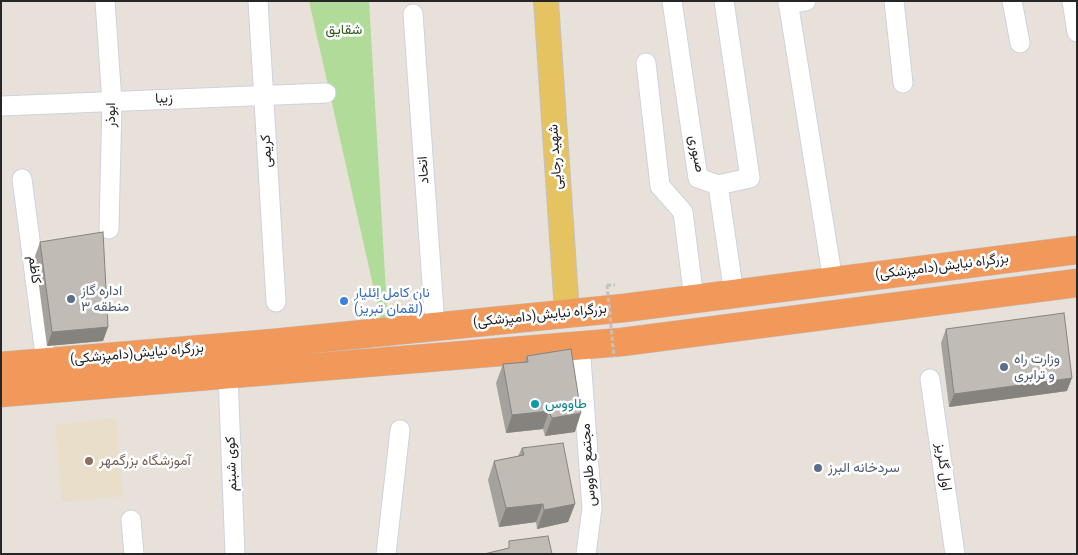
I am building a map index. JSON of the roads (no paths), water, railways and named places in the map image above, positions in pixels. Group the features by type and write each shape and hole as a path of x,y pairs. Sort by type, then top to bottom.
{"highway":[{"name":"بزرگراه نیایش(دامپزشکی)","path":"1,366 273,343 567,312 624,308 1077,250"},
{"name":"بزرگراه نیایش(دامپزشکی)","path":"1,393 622,342 1077,283"}],"main road":[{"name":"شهید رجایی","path":"546,1 567,312"}],"street":[{"name":"ابوذر","path":"105,1 112,102 109,229"},
{"name":"کریمی","path":"258,1 276,302"},
{"name":"صبوری","path":"672,1 698,178 718,185 734,294"},
{"path":"718,185 750,178 724,1"},
{"path":"894,1 903,83"},
{"path":"1012,1 1020,43"},
{"path":"1072,1 1077,32"},
{"path":"794,2 833,281"},
{"name":"اتحاد","path":"413,14 436,326"},
{"path":"646,63 660,186 683,212 694,299"},
{"name":"زیبا","path":"1,106 326,92"},
{"name":"کاظم","path":"22,179 46,362"},
{"name":"مجتمع طاووس","path":"580,346 592,508 586,554"},
{"name":"کوی شبنم","path":"228,375 235,554"},
{"name":"اول گلریز","path":"930,379 955,554"},
{"path":"386,554 400,430"},
{"path":"131,520 134,554"}],"place":[{"name":"اداره گاز منطقه ۳","path":"71,299"},
{"name":"نان کامل اِئلیار (لقمان تبریز)","path":"344,301"},
{"name":"وزارت راه و ترابری","path":"1004,367"},
{"name":"طاووس","path":"535,404"},
{"name":"آموزشگاه بزرگمهر","path":"89,461"},
{"name":"سردخانه البرز","path":"818,468"}],"park label":[{"name":"شقایق","path":"344,30"}]}
